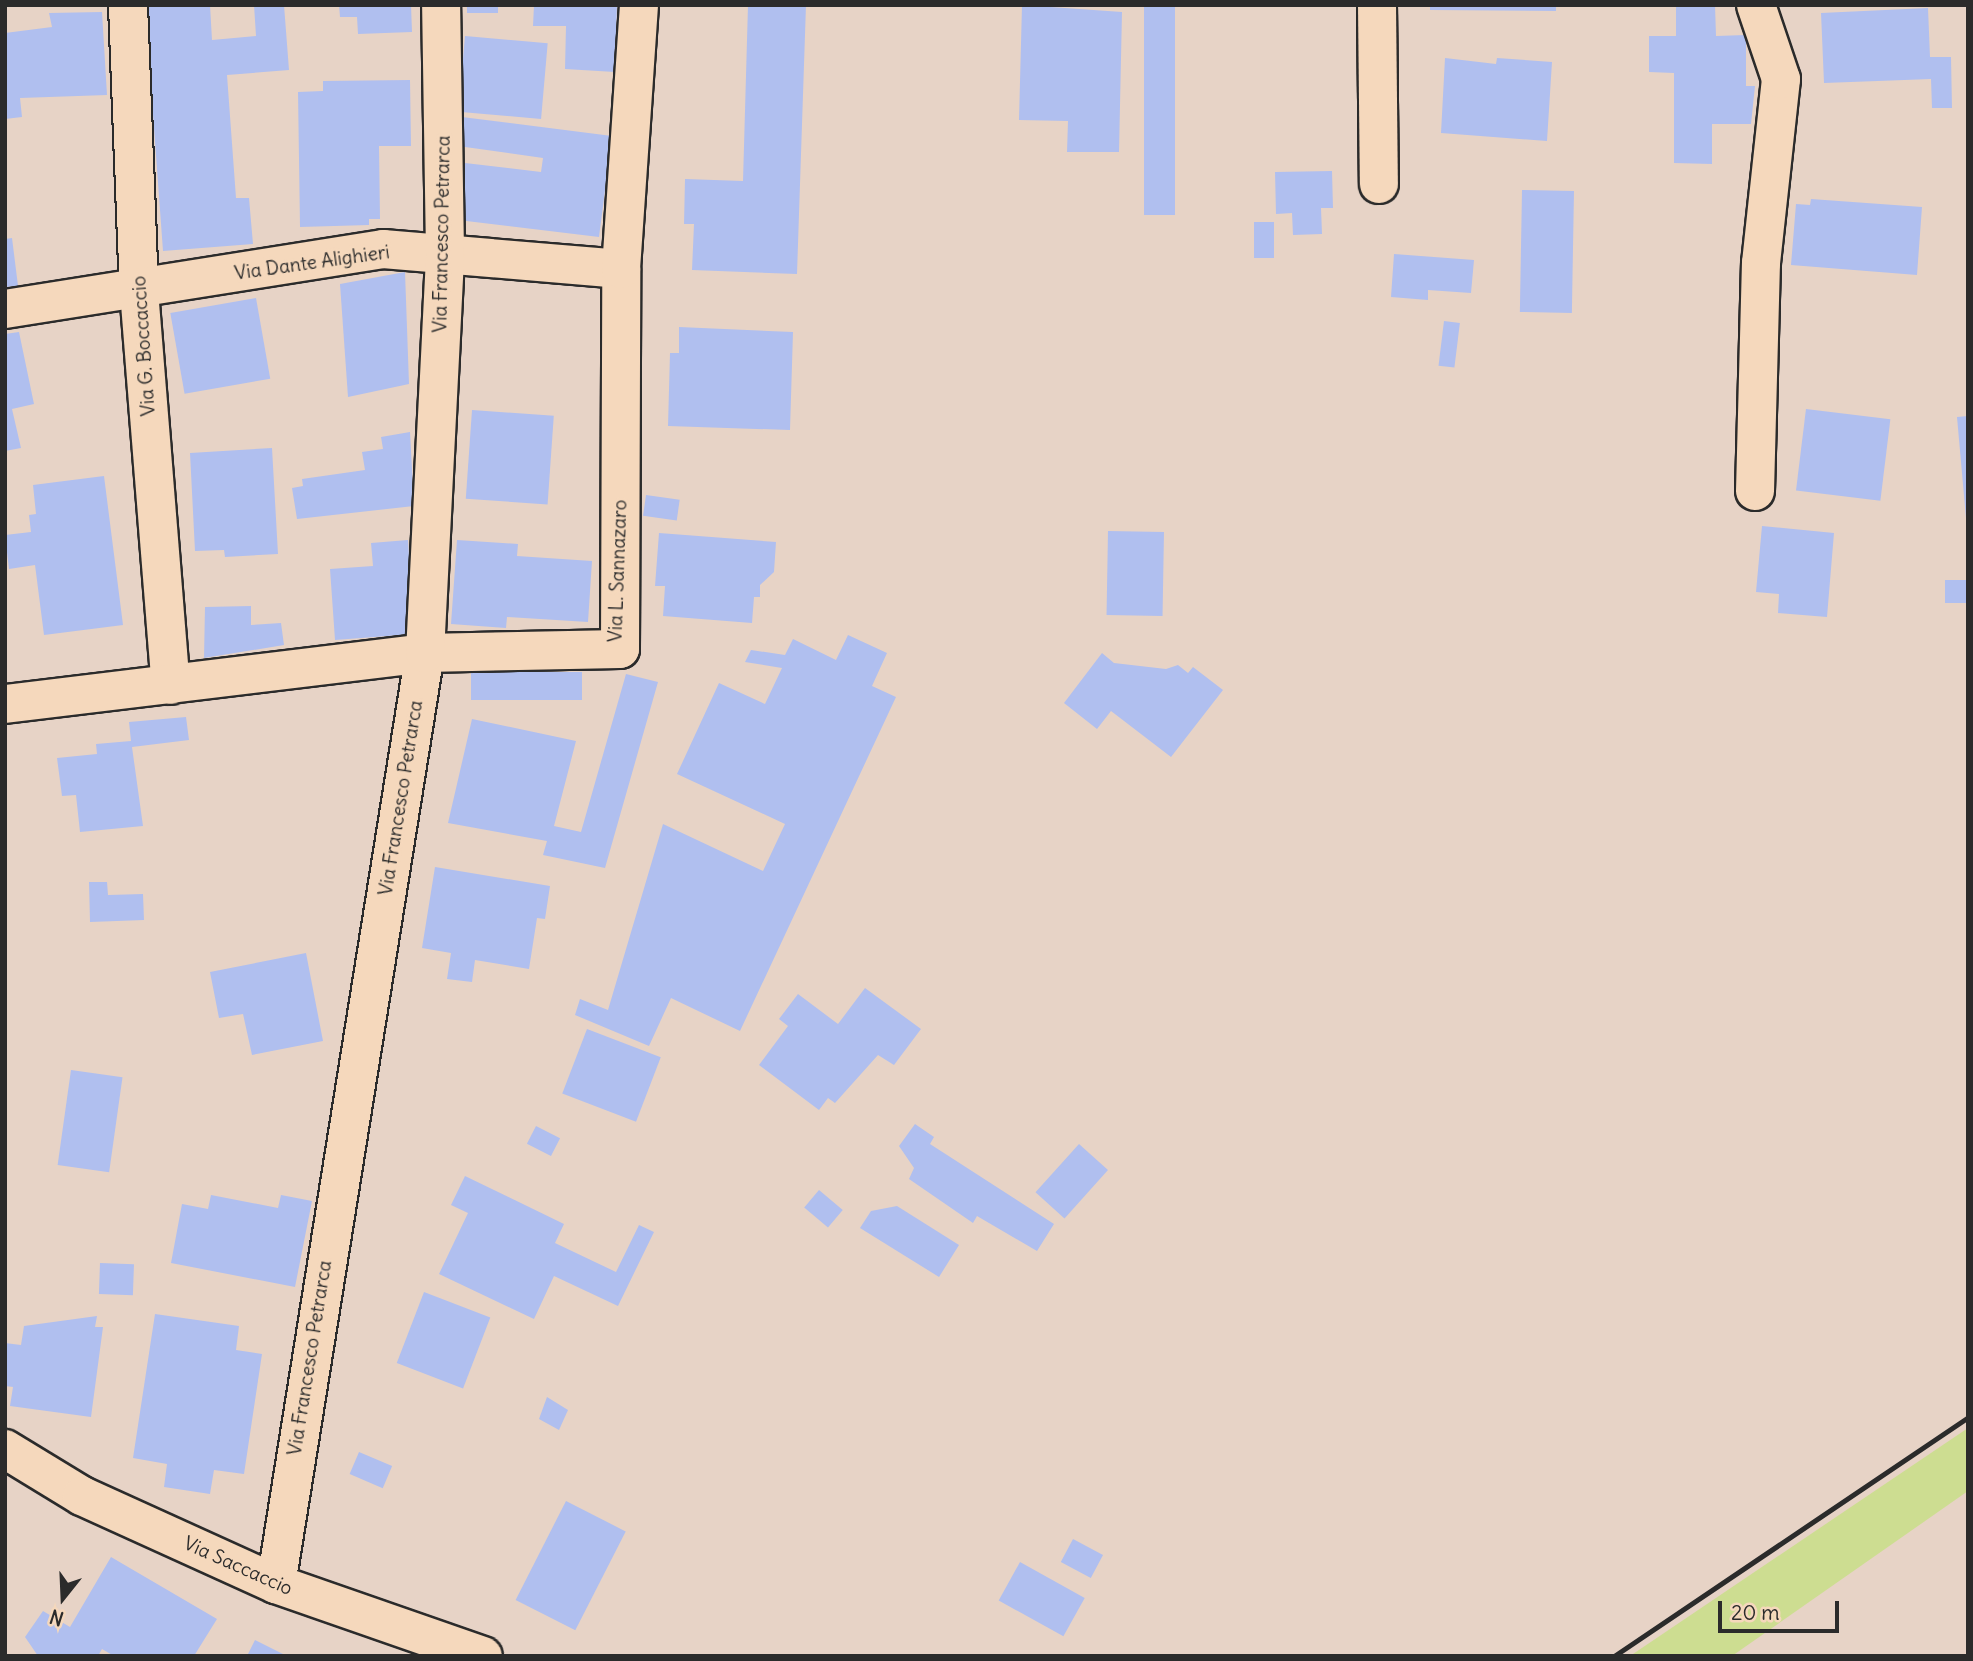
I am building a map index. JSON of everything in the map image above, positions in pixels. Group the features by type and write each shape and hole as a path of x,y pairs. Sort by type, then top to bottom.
{"street":[{"name":"Via G. Boccaccio","path":"128,5 139,291 171,685"},
{"name":"Via Francesco Petrarca","path":"276,1584 425,653 445,253 441,5"},
{"name":"Via L. Sannazaro","path":"5,704 425,653 620,649 621,269 639,5"},
{"path":"1377,5 1379,184"},
{"path":"1755,491 1761,263 1781,79 1756,5"},
{"name":"Via Dante Alighieri","path":"5,309 139,291 383,249 621,269"},
{"name":"Via Saccaccio","path":"5,1449 82,1496 276,1584 484,1656"}],"green space":[{"path":"1968,1428 1968,1491 1732,1656 1630,1656"}],"building":[{"path":"145,5 210,5 212,40 256,36 254,5 284,5 289,70 227,75 236,198 249,198 253,244 163,251"},
{"path":"339,5 411,5 412,32 358,34 357,17 340,17"},
{"path":"467,5 498,5 498,13 467,13"},
{"path":"534,5 617,5 615,72 565,69 566,26 533,26"},
{"path":"748,5 806,5 797,274 692,270 694,224 684,224 685,179 743,181"},
{"path":"1022,5 1122,12 1119,152 1067,152 1068,121 1019,120"},
{"path":"1144,5 1175,5 1175,215 1144,215"},
{"path":"1430,5 1556,5 1556,11 1430,10"},
{"path":"1676,5 1715,5 1716,36 1746,35 1746,86 1755,86 1751,124 1712,124 1712,164 1674,163 1674,73 1649,72 1649,36 1676,36"},
{"path":"1928,8 1930,57 1951,57 1952,108 1932,108 1931,79 1824,83 1821,13"},
{"path":"102,12 107,95 20,98 22,117 5,119 5,33 52,27 49,13"},
{"path":"465,36 548,43 541,119 458,112"},
{"path":"1445,58 1496,64 1497,58 1552,62 1547,141 1441,133"},
{"path":"410,80 411,146 379,146 380,219 369,219 369,225 300,227 298,92 323,91 323,81"},
{"path":"462,117 612,136 599,237 458,220 465,163 541,172 543,158 458,146"},
{"path":"1332,171 1333,208 1321,208 1322,234 1293,235 1292,213 1276,214 1275,172"},
{"path":"1522,190 1574,191 1572,313 1520,312"},
{"path":"1811,199 1922,207 1917,275 1791,265 1796,204 1810,205"},
{"path":"1254,222 1274,222 1274,258 1254,258"},
{"path":"12,238 18,286 5,287 5,239"},
{"path":"1394,254 1474,260 1471,293 1428,290 1428,300 1391,297"},
{"path":"405,272 409,384 348,397 340,284"},
{"path":"256,298 270,379 185,394 170,313"},
{"path":"1444,321 1460,323 1454,368 1439,366"},
{"path":"679,327 793,332 790,430 668,426 670,353 679,353"},
{"path":"19,332 34,404 12,409 21,448 5,451 5,334"},
{"path":"1806,409 1890,419 1880,501 1796,490"},
{"path":"472,410 554,416 548,505 466,499"},
{"path":"1968,416 1968,518 1966,518 1957,417"},
{"path":"410,432 414,506 297,519 292,488 303,486 302,479 365,470 362,452 383,449 381,437"},
{"path":"272,448 278,554 225,557 224,550 195,551 190,453"},
{"path":"104,476 123,625 44,635 35,565 9,569 5,535 31,532 29,515 36,514 33,485"},
{"path":"646,495 680,500 677,521 643,516"},
{"path":"1762,526 1834,533 1827,617 1778,613 1779,594 1756,592"},
{"path":"1108,531 1164,532 1163,616 1107,615"},
{"path":"659,533 776,542 774,572 760,585 760,597 754,597 752,623 663,616 665,586 655,586"},
{"path":"408,540 414,634 335,640 330,569 373,566 371,543"},
{"path":"457,540 518,544 517,556 592,561 588,622 507,617 506,628 451,624"},
{"path":"1945,580 1968,580 1968,603 1945,603"},
{"path":"251,606 251,625 281,623 284,645 204,658 205,607"},
{"path":"848,635 887,653 872,686 896,697 740,1031 671,998 649,1046 575,1015 580,999 608,1010 663,824 763,871 785,824 677,774 719,683 765,704 782,668 745,662 751,650 785,655 793,639 836,660"},
{"path":"1102,653 1114,663 1166,669 1178,665 1188,673 1193,667 1223,690 1171,757 1111,711 1097,729 1064,703"},
{"path":"471,672 582,672 582,700 471,700"},
{"path":"626,674 658,682 605,868 543,855 547,841 448,823 472,719 576,741 554,826 581,832"},
{"path":"186,717 189,740 132,747 143,826 80,832 76,795 62,796 57,758 97,754 96,744 131,741 129,722"},
{"path":"435,867 550,886 545,919 537,918 529,969 475,960 472,982 447,979 451,953 422,948"},
{"path":"89,882 107,882 108,895 143,894 144,920 90,922"},
{"path":"306,953 323,1041 252,1055 243,1014 219,1018 210,972"},
{"path":"865,988 921,1029 894,1065 878,1055 835,1103 828,1098 819,1110 759,1065 788,1026 779,1019 798,994 838,1024"},
{"path":"587,1029 661,1057 636,1122 562,1093"},
{"path":"71,1070 122,1077 109,1172 58,1165"},
{"path":"915,1124 934,1137 930,1144 1054,1224 1037,1251 977,1216 973,1223 909,1179 914,1168 899,1146"},
{"path":"536,1126 560,1138 551,1156 527,1144"},
{"path":"1079,1144 1108,1170 1064,1218 1036,1192"},
{"path":"465,1176 564,1224 555,1243 616,1272 639,1225 654,1232 618,1306 554,1276 534,1319 439,1274 468,1213 451,1205"},
{"path":"819,1190 843,1210 828,1228 804,1208"},
{"path":"211,1195 278,1208 281,1195 312,1201 295,1287 171,1263 182,1204 208,1209"},
{"path":"897,1206 959,1245 939,1277 860,1228 871,1211"},
{"path":"100,1263 134,1264 133,1295 99,1294"},
{"path":"424,1292 490,1317 463,1388 397,1363"},
{"path":"155,1314 239,1326 236,1350 262,1354 244,1474 214,1470 210,1494 164,1487 167,1464 133,1458"},
{"path":"97,1316 95,1327 103,1327 91,1417 10,1406 13,1387 5,1386 5,1343 21,1345 24,1326"},
{"path":"547,1397 568,1410 559,1430 539,1419"},
{"path":"359,1452 392,1466 383,1488 350,1474"},
{"path":"566,1501 626,1531 575,1630 516,1600"},
{"path":"1073,1539 1103,1555 1091,1578 1061,1562"},
{"path":"111,1557 217,1619 194,1656 114,1656 102,1649 98,1656 38,1656 25,1637 43,1611 70,1627"},
{"path":"1020,1562 1085,1598 1063,1636 999,1600"},
{"path":"255,1640 287,1656 247,1656"}],"railway":[{"path":"1614,1656 1968,1417"}]}
